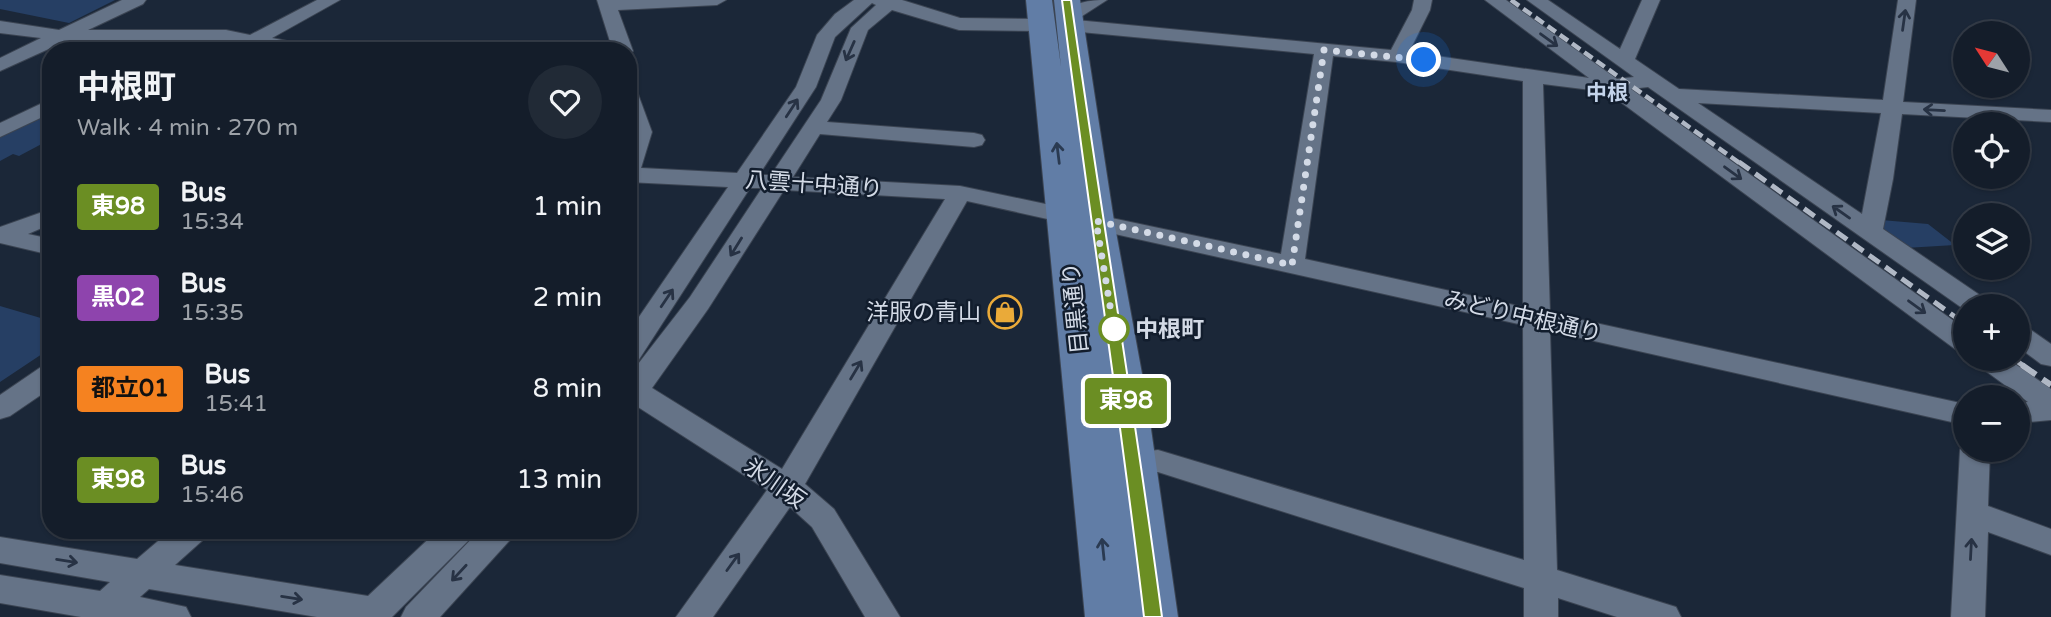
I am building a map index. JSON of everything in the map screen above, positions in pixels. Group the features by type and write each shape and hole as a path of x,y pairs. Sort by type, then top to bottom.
{"main road":[{"name":"目黒通り","path":"1064,11 1110,617"},
{"name":"目黒通り","path":"1081,218 1126,401 1153,617"}],"street":[{"path":"50,42 138,0"},
{"path":"252,41 331,0"},
{"path":"620,42 607,3 717,0"},
{"path":"637,341 806,87 826,35 865,0"},
{"path":"1397,56 1421,10 1423,0"},
{"path":"1494,0 1953,333"},
{"path":"1536,0 1960,294"},
{"path":"1624,61 1651,0"},
{"path":"1870,232 1882,179 1907,0"},
{"path":"637,386 713,282 831,100 860,28 887,1 959,24 1064,11 1324,50 1397,56 1614,86 1652,80"},
{"path":"0,27 63,36 226,36 258,42"},
{"path":"208,42 226,36"},
{"path":"0,65 42,46"},
{"path":"1292,265 1324,50"},
{"path":"1533,76 1541,617"},
{"path":"1673,95 2051,117"},
{"path":"0,131 42,110"},
{"name":"八雲十中通り","path":"637,120 641,132 637,145"},
{"path":"812,127 974,140"},
{"name":"八雲十中通り","path":"637,174 960,194 1081,218"},
{"path":"693,617 787,487 960,194"},
{"name":"みどり中根通り","path":"1081,218 1953,411"},
{"path":"1,235 42,219"},
{"path":"1,235 42,245"},
{"path":"2030,342 2051,357"},
{"path":"2006,371 2051,404"},
{"path":"0,409 42,380"},
{"name":"氷川坂","path":"637,398 787,487 823,518 883,617"},
{"path":"2030,412 2051,410"},
{"path":"1132,462 1158,461 1664,617"},
{"path":"1968,617 1975,462"},
{"path":"1973,513 2051,542"},
{"path":"100,612 182,539"},
{"path":"0,550 372,615 450,539"},
{"path":"418,617 492,539"},
{"path":"0,589 100,612 174,617"}],"shaded area":[{"path":"0,0 115,0 69,23 0,9"},
{"path":"42,115 42,144 19,156 13,154 0,161 0,136"},
{"path":"1881,220 1928,224 1953,245 1905,248 1879,230"},
{"path":"0,306 42,318 42,354 0,382"}],"railway":[{"path":"1511,0 1741,164"},
{"path":"1739,162 1953,315"},
{"path":"2030,371 2051,385"}],"bus line":[{"name":"東98","path":"1067,0 1096,221 1126,401 1153,617"}],"place":[{"name":"洋服の青山","path":"1005,312"},
{"name":"中根町","path":"1114,329"}],"district":[{"name":"中根","path":"1607,93"}],"route":[{"path":"1114,329 1115,336 1096,221 1292,265 1324,50 1424,60"}]}
